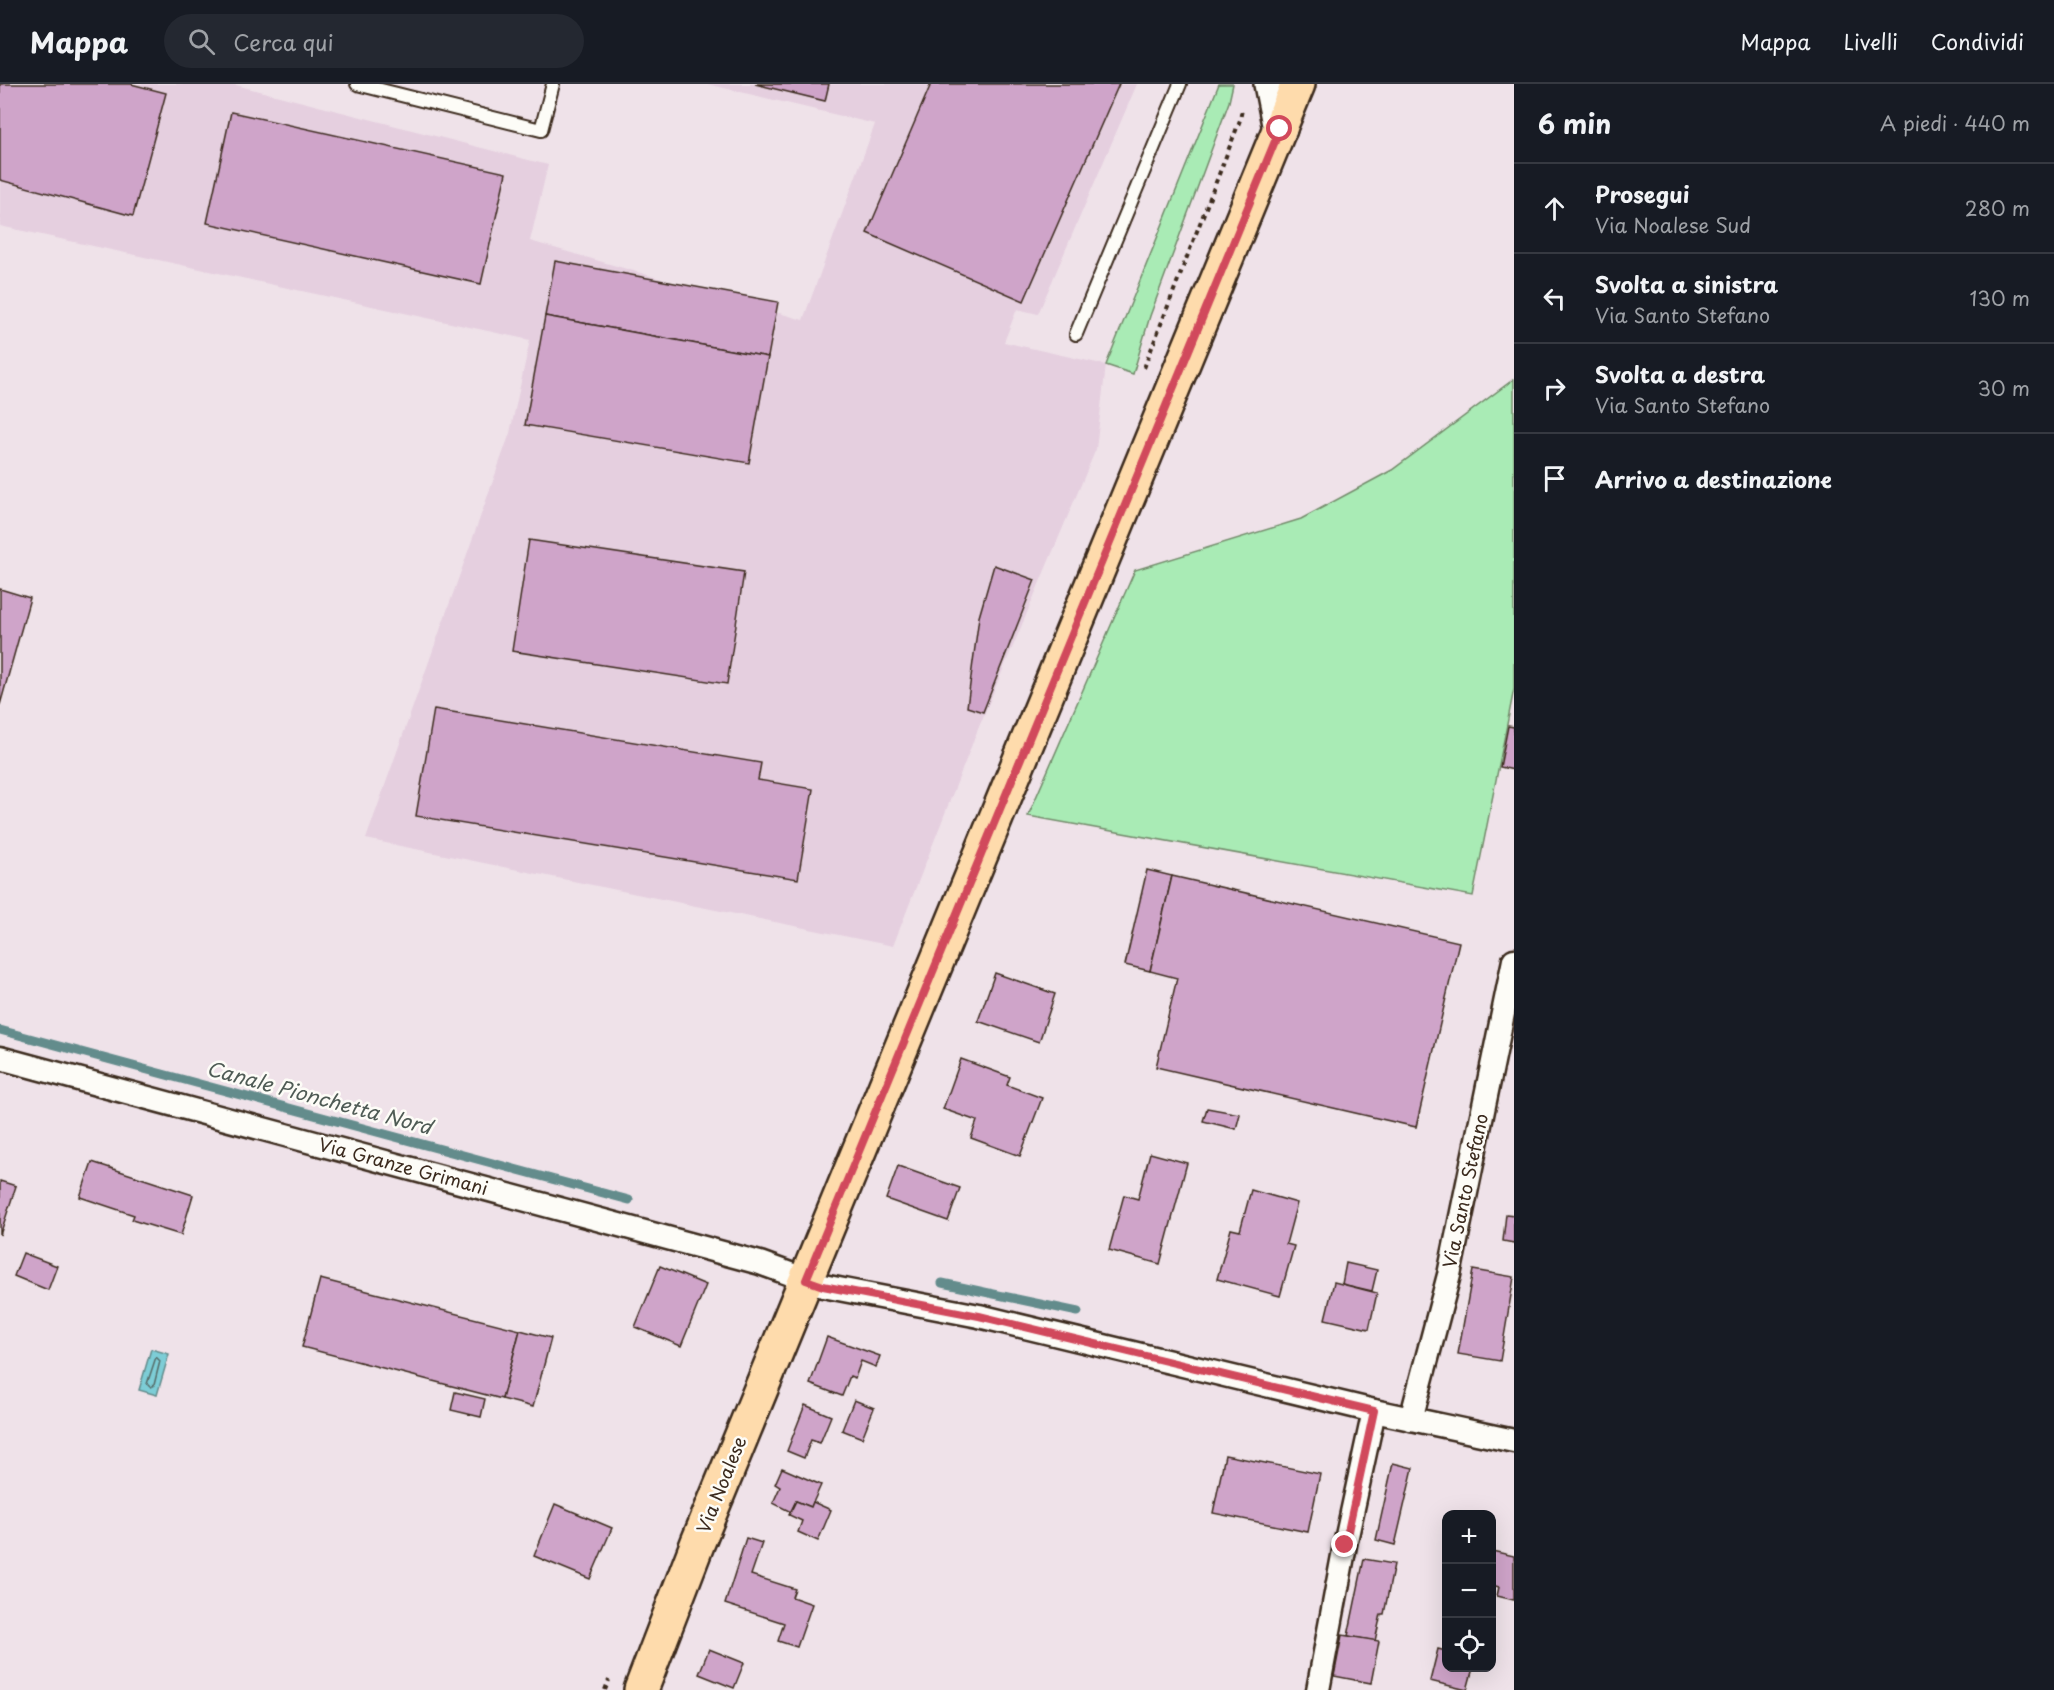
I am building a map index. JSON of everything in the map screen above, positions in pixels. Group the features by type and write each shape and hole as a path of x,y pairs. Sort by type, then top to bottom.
{"main road":[{"name":"Via Noalese","path":"641,1690 698,1542 1298,84"}],"street":[{"path":"1271,84 1280,129"},
{"name":"Via Santo Stefano","path":"1411,1419 1449,1275 1514,960"},
{"name":"Via Granze Grimani","path":"0,1058 760,1263 806,1280"},
{"path":"806,1280 823,1286 979,1316 1374,1411 1514,1441"},
{"path":"1318,1690 1345,1545 1374,1411"}],"lane":[{"path":"357,84 541,130 553,84"},
{"path":"1076,334 1180,84"}],"shaded area":[{"path":"0,84 232,84 548,165 530,241 803,320 875,124 707,84 1137,84 1038,314 1017,309 1004,342 1106,365 1096,449 978,729 893,946 366,839 510,433 530,340 0,226"}],"green space":[{"path":"1219,84 1233,84 1229,102 1150,316 1133,374 1106,365"},
{"path":"1514,379 1514,689 1473,896 1028,816 1135,570 1301,519 1392,470"}],"water":[{"path":"151,1349 169,1354 157,1395 139,1390"}],"building":[{"path":"0,84 131,84 166,93 133,216 0,180"},
{"path":"755,84 829,84 825,101"},
{"path":"931,84 1119,84 1024,301 867,233"},
{"path":"231,112 506,173 481,284 207,223"},
{"path":"555,261 778,302 768,357 545,316"},
{"path":"545,316 768,357 749,463 525,425"},
{"path":"529,540 744,572 727,684 512,651"},
{"path":"994,565 1035,580 983,712 967,707 979,617"},
{"path":"0,589 30,598 0,705"},
{"path":"434,709 761,763 758,780 813,789 798,879 416,816"},
{"path":"1508,726 1514,727 1514,770 1500,767"},
{"path":"1147,870 1172,876 1150,971 1125,965"},
{"path":"1172,876 1459,942 1416,1127 1156,1067 1177,978 1150,971"},
{"path":"995,973 1055,994 1039,1042 978,1021"},
{"path":"961,1059 1010,1077 1007,1085 1042,1098 1020,1156 971,1138 977,1121 943,1109"},
{"path":"1207,1108 1240,1114 1236,1129 1203,1121"},
{"path":"1150,1153 1187,1163 1160,1264 1109,1250 1124,1195 1138,1199"},
{"path":"92,1162 193,1195 181,1235 132,1220 134,1215 80,1197"},
{"path":"898,1166 960,1188 948,1221 886,1199"},
{"path":"0,1181 16,1186 0,1235"},
{"path":"1251,1190 1297,1203 1286,1244 1294,1246 1280,1296 1217,1279 1231,1229 1240,1231"},
{"path":"1506,1214 1514,1215 1514,1243 1503,1241"},
{"path":"23,1253 57,1266 48,1290 14,1276"},
{"path":"1346,1263 1377,1270 1372,1291 1342,1284"},
{"path":"660,1266 706,1285 681,1346 635,1327"},
{"path":"1473,1270 1514,1277 1500,1361 1458,1354"},
{"path":"320,1279 520,1330 502,1399 302,1347"},
{"path":"1334,1282 1377,1293 1369,1329 1325,1319"},
{"path":"520,1330 551,1338 533,1407 502,1399"},
{"path":"827,1337 880,1356 876,1367 861,1361 855,1378 850,1376 842,1396 810,1384"},
{"path":"455,1392 485,1399 481,1417 451,1410"},
{"path":"854,1400 874,1408 862,1438 842,1430"},
{"path":"805,1405 831,1416 820,1443 811,1440 804,1458 787,1451"},
{"path":"1225,1455 1320,1474 1308,1532 1213,1513"},
{"path":"1393,1463 1413,1468 1395,1545 1376,1540"},
{"path":"782,1468 821,1485 811,1507 796,1501 791,1512 773,1503 780,1487 775,1484"},
{"path":"796,1501 811,1507 813,1502 831,1510 818,1541 798,1532 802,1521 789,1515"},
{"path":"555,1504 612,1528 590,1579 534,1556"},
{"path":"746,1538 762,1543 751,1575 795,1589 792,1597 812,1604 797,1647 778,1641 784,1623 725,1604"},
{"path":"1496,1552 1514,1556 1514,1600 1497,1596 1499,1587 1496,1586"},
{"path":"1364,1559 1394,1564 1384,1614 1381,1614 1375,1641 1348,1636"},
{"path":"1342,1635 1379,1641 1371,1683 1334,1676"},
{"path":"709,1649 744,1663 734,1688 699,1674"},
{"path":"1438,1649 1442,1650 1442,1672 1472,1672 1467,1690 1430,1681"}],"waterway":[{"name":"Canale Pionchetta Nord","path":"0,1030 629,1200"},
{"name":"Canale Pionchetta Nord","path":"942,1283 1078,1312"}],"route":[{"path":"1280,129 806,1280 823,1286 979,1316 1374,1411 1345,1545"}]}
